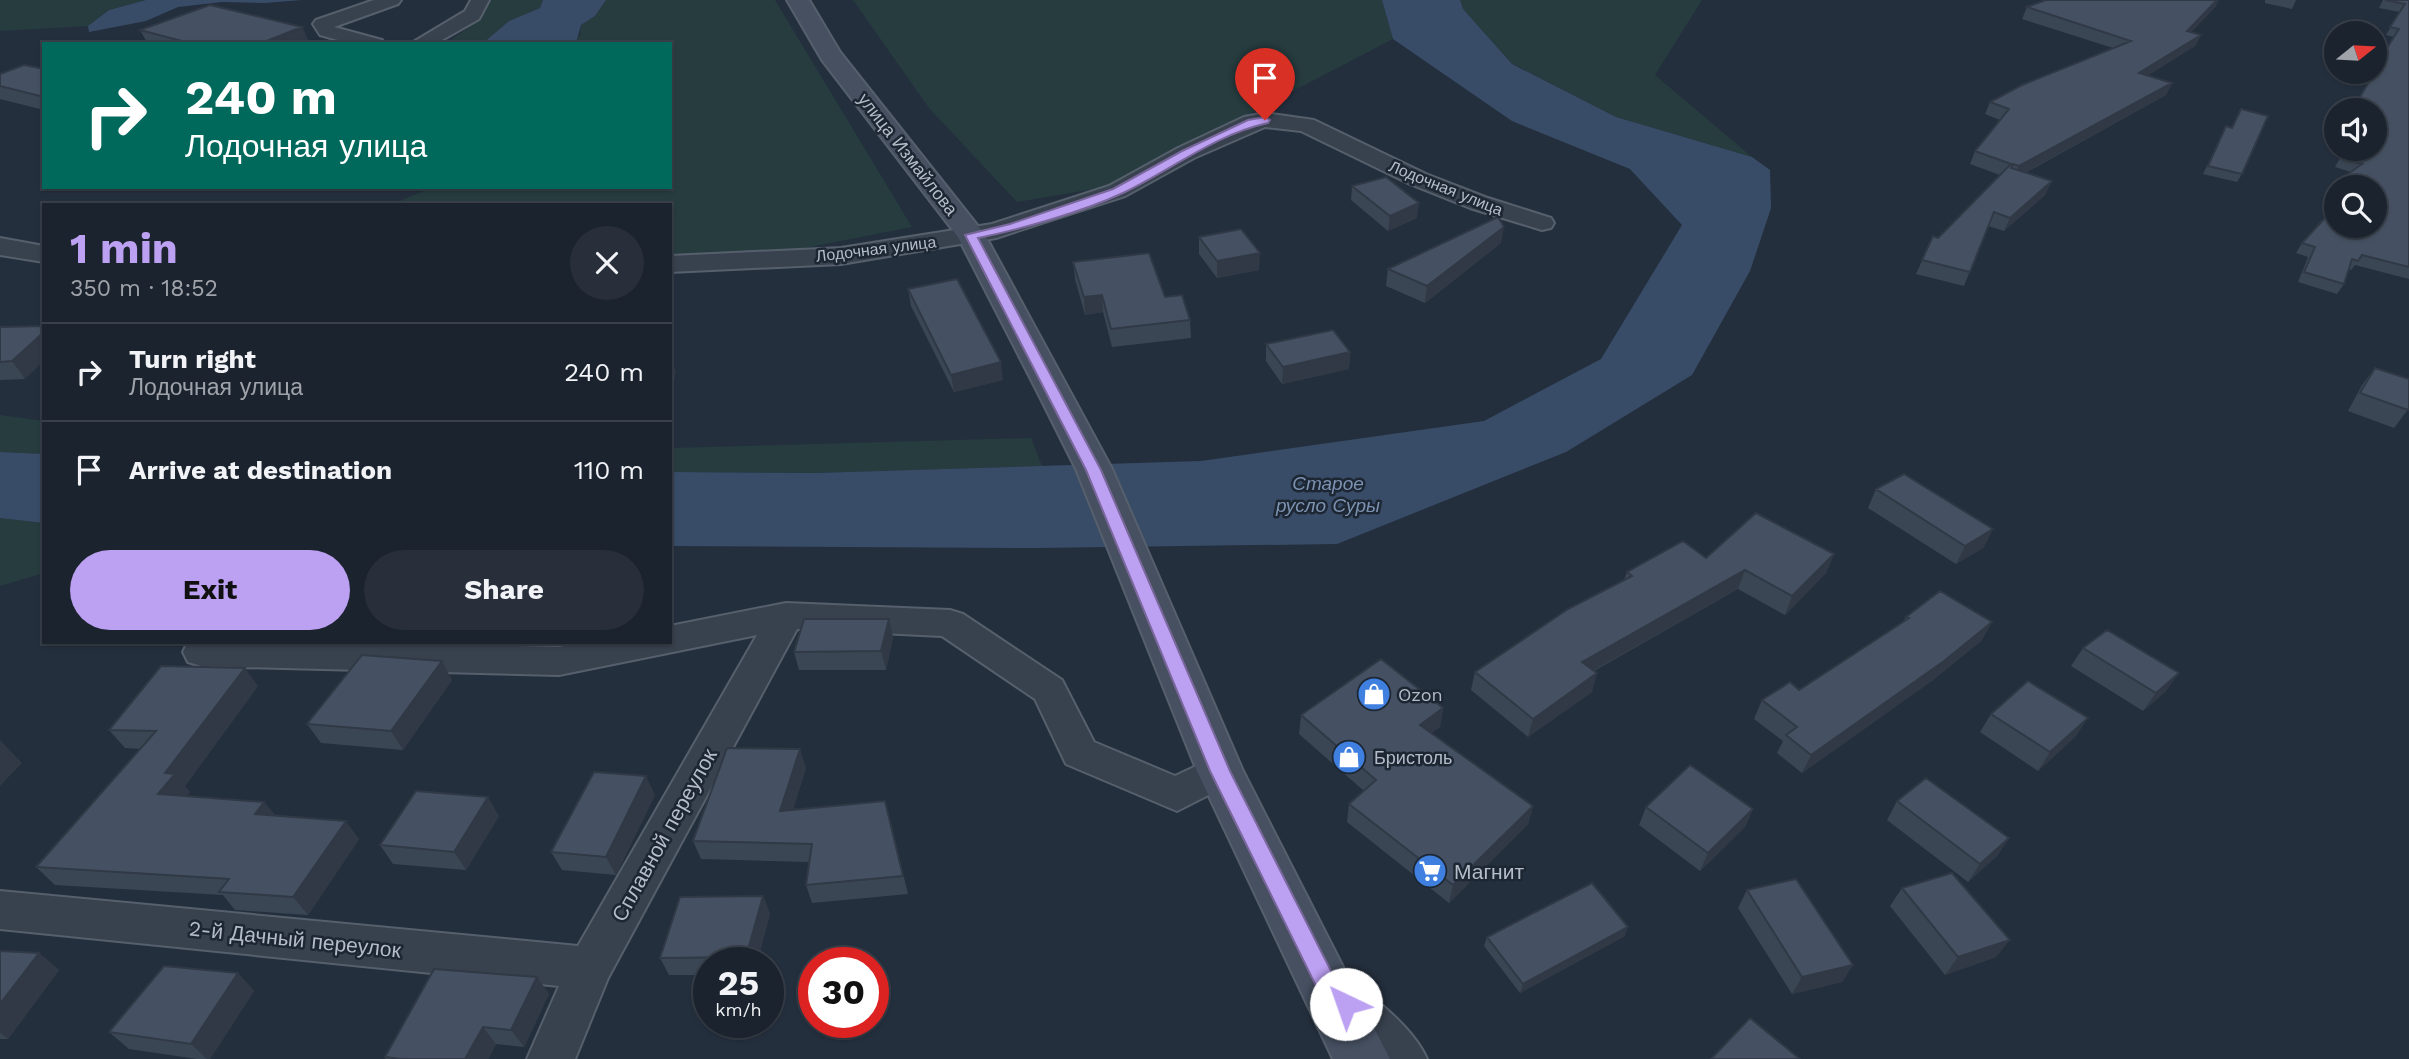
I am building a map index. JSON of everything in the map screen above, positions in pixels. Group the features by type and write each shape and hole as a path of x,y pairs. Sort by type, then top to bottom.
{"main road":[{"name":"улица Измайлова","path":"797,0 830,55 971,235 1094,470 1220,771 1357,1046"}],"street":[{"path":"368,42 327,31 323,24 392,0"},
{"path":"424,42 472,15 480,0"},
{"name":"Лодочная улица","path":"672,264 841,256 1012,227 1117,191 1186,153 1252,122 1265,120 1306,125 1418,179 1479,203 1542,223"},
{"path":"0,246 10,250 42,254"},
{"path":"672,639 786,617 950,623 1049,690 1080,753 1177,794 1220,771"},
{"name":"Сплавной переулок","path":"551,1059 590,968 786,617"},
{"path":"201,652 559,661 643,644"},
{"name":"2-й Дачный переулок","path":"0,910 590,968"},
{"path":"1327,986 1403,1059"}],"green space":[{"path":"0,0 146,0 109,10 88,26 0,31"},
{"path":"490,0 543,0 540,8 509,21 484,42 448,42 468,28"},
{"path":"606,0 775,0 912,227 780,253 672,257 672,203 395,203 428,189 672,189 672,42 575,42 580,35 581,25 595,16"},
{"path":"853,0 1382,0 1393,39 1111,186 1017,202 929,108"},
{"path":"1460,0 1702,0 1655,75 1752,157 1616,117 1511,63 1463,9"},
{"path":"0,415 42,421 42,454 0,452"},
{"path":"1031,438 1042,466 816,473 672,472 672,448"},
{"path":"0,518 42,523 42,574 0,586"}],"water":[{"path":"146,0 302,0 222,2 178,7 146,21 89,32 88,26 109,10"},
{"path":"543,0 606,0 595,16 581,25 576,42 484,42 509,21 540,8"},
{"name":"Старое русло Суры","path":"1382,0 1460,0 1463,9 1512,64 1616,117 1752,157 1770,170 1771,208 1750,271 1692,375 1566,452 1337,544 1036,548 672,546 672,472 816,473 1201,461 1484,421 1601,359 1682,225 1630,169 1512,121 1393,39"},
{"path":"0,452 42,454 42,523 0,518"}],"building":[{"path":"2046,0 2217,0 2187,31 2201,35 2139,73 2172,83 2019,166 2013,164 2011,168 2052,181 2010,218 1994,212 1970,272 1922,260 1933,236 1938,238 2011,164 1975,151 2009,109 1990,102 2022,85 2131,41 2027,7"},
{"path":"2385,0 2409,0 2409,267 2362,255 2358,261 2352,259 2344,284 2304,272 2315,247 2302,243 2324,219 2324,238 2387,238 2387,175 2347,175 2362,164 2352,161 2387,161 2387,98 2359,98 2368,84 2387,84 2387,48 2399,29 2390,27 2405,4"},
{"path":"210,5 302,27 264,42 180,42 182,41 140,30"},
{"path":"24,65 42,69 42,96 0,86 0,74"},
{"path":"2241,109 2268,116 2242,174 2208,166 2226,126 2232,128"},
{"path":"1386,177 1419,203 1390,216 1352,186"},
{"path":"1498,217 1504,227 1427,286 1388,269"},
{"path":"1241,229 1260,253 1217,261 1199,237"},
{"path":"1149,253 1165,297 1182,295 1190,320 1111,329 1102,295 1084,297 1073,262"},
{"path":"957,279 1001,362 951,375 908,289"},
{"path":"42,326 42,334 12,361 0,362 0,327"},
{"path":"1333,330 1350,352 1283,367 1266,344"},
{"path":"2375,368 2409,379 2408,410 2360,393"},
{"path":"1904,474 1993,529 1965,546 1876,489"},
{"path":"1756,513 1834,554 1792,596 1745,570 1582,662 1597,673 1533,719 1475,672 1568,609 1632,576 1627,572 1683,541 1706,558"},
{"path":"1940,591 1992,622 1944,661 1811,755 1786,735 1797,727 1762,700 1790,682 1799,690 1909,618 1906,617"},
{"path":"804,619 889,619 881,651 794,652"},
{"path":"2107,630 2179,673 2156,693 2083,648"},
{"path":"362,655 442,661 391,731 307,724"},
{"path":"1381,659 1443,708 1420,725 1533,806 1453,885 1349,804 1376,780 1301,715"},
{"path":"161,666 245,668 165,773 175,774 158,794 264,802 255,814 346,821 293,897 219,892 229,879 36,867 156,731 109,730"},
{"path":"2028,681 2088,718 2050,752 1991,714"},
{"path":"727,748 800,749 780,811 885,801 903,876 806,885 812,844 693,841"},
{"path":"1690,765 1753,809 1708,853 1646,807"},
{"path":"594,772 646,776 606,857 551,852"},
{"path":"1926,778 2009,838 1980,864 1897,801"},
{"path":"416,791 488,797 454,852 380,845"},
{"path":"1952,873 2010,940 1958,957 1902,888"},
{"path":"1796,879 1853,965 1802,977 1747,890"},
{"path":"1592,883 1628,927 1523,984 1487,937"},
{"path":"763,896 749,947 693,947 693,958 660,958 680,897"},
{"path":"0,951 39,953 0,1004"},
{"path":"164,966 238,973 191,1044 109,1032"},
{"path":"434,969 537,977 511,1030 483,1027 465,1059 385,1057"},
{"path":"1750,1018 1800,1059 1711,1059"}],"place":[{"name":"Ozon","path":"1374,694"},
{"name":"Бристоль","path":"1349,757"},
{"name":"Магнит","path":"1430,871"}],"route":[{"path":"1265,120 1252,122 1186,153 1117,191 996,232 971,235 1094,470 1220,771 1327,986 1346,1004"}]}
